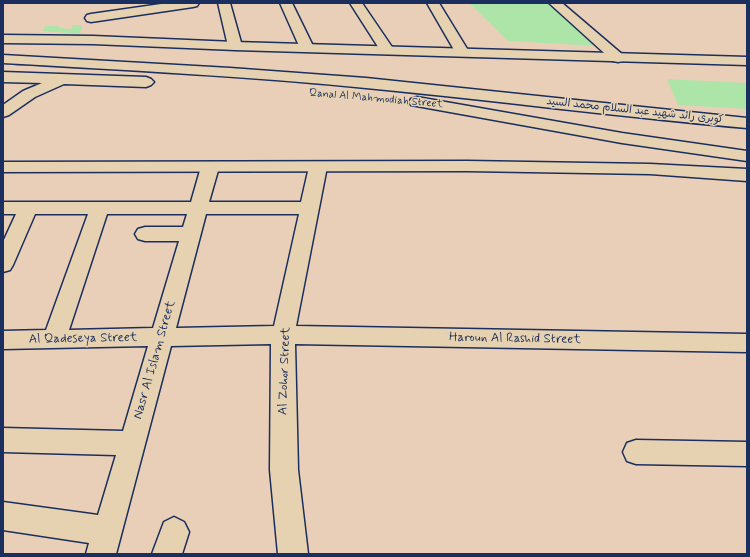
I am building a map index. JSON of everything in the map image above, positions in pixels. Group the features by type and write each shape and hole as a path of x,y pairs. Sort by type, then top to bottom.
{"main road":[{"path":"3,38 747,61"},
{"path":"3,55 173,44"},
{"path":"187,44 197,49 210,52 747,70"},
{"name":"Qanal Al Mahmodiah Street","path":"3,60 287,76 523,99"},
{"name":"Qanal Al Mahmodiah Street","path":"3,77 241,87 417,102 608,125 747,137"},
{"path":"3,112 29,94 68,79"},
{"name":"كوبرى رائد شهيد عبد السلام محمد السيد","path":"523,99 653,115 747,123"},
{"path":"417,102 622,138 747,156"},
{"path":"3,167 650,169 747,175"}],"street":[{"path":"91,3 93,40"},
{"path":"91,18 193,3"},
{"path":"224,3 235,46"},
{"path":"286,3 307,48"},
{"path":"356,3 387,50"},
{"path":"433,3 462,52"},
{"path":"555,3 618,58"},
{"name":"Nasr Al Islam Street","path":"104,543 210,167"},
{"name":"Al Zohor Street","path":"293,554 284,470 283,335 318,167"},
{"path":"3,208 309,208"},
{"path":"3,265 28,208"},
{"path":"54,339 100,208"},
{"path":"145,234 191,234"},
{"name":"Al Qadeseya Street","path":"3,340 283,335"},
{"name":"Haroun Al Rashid Street","path":"283,335 747,343"},
{"path":"3,440 132,443"},
{"path":"636,452 747,454"},
{"path":"3,516 104,543"}],"green space":[{"path":"469,3 547,3 599,46 508,41"},
{"path":"73,25 82,25 80,34 43,31 45,26 59,26 59,28 71,29"},
{"path":"667,79 747,83 747,109 678,105"}]}
